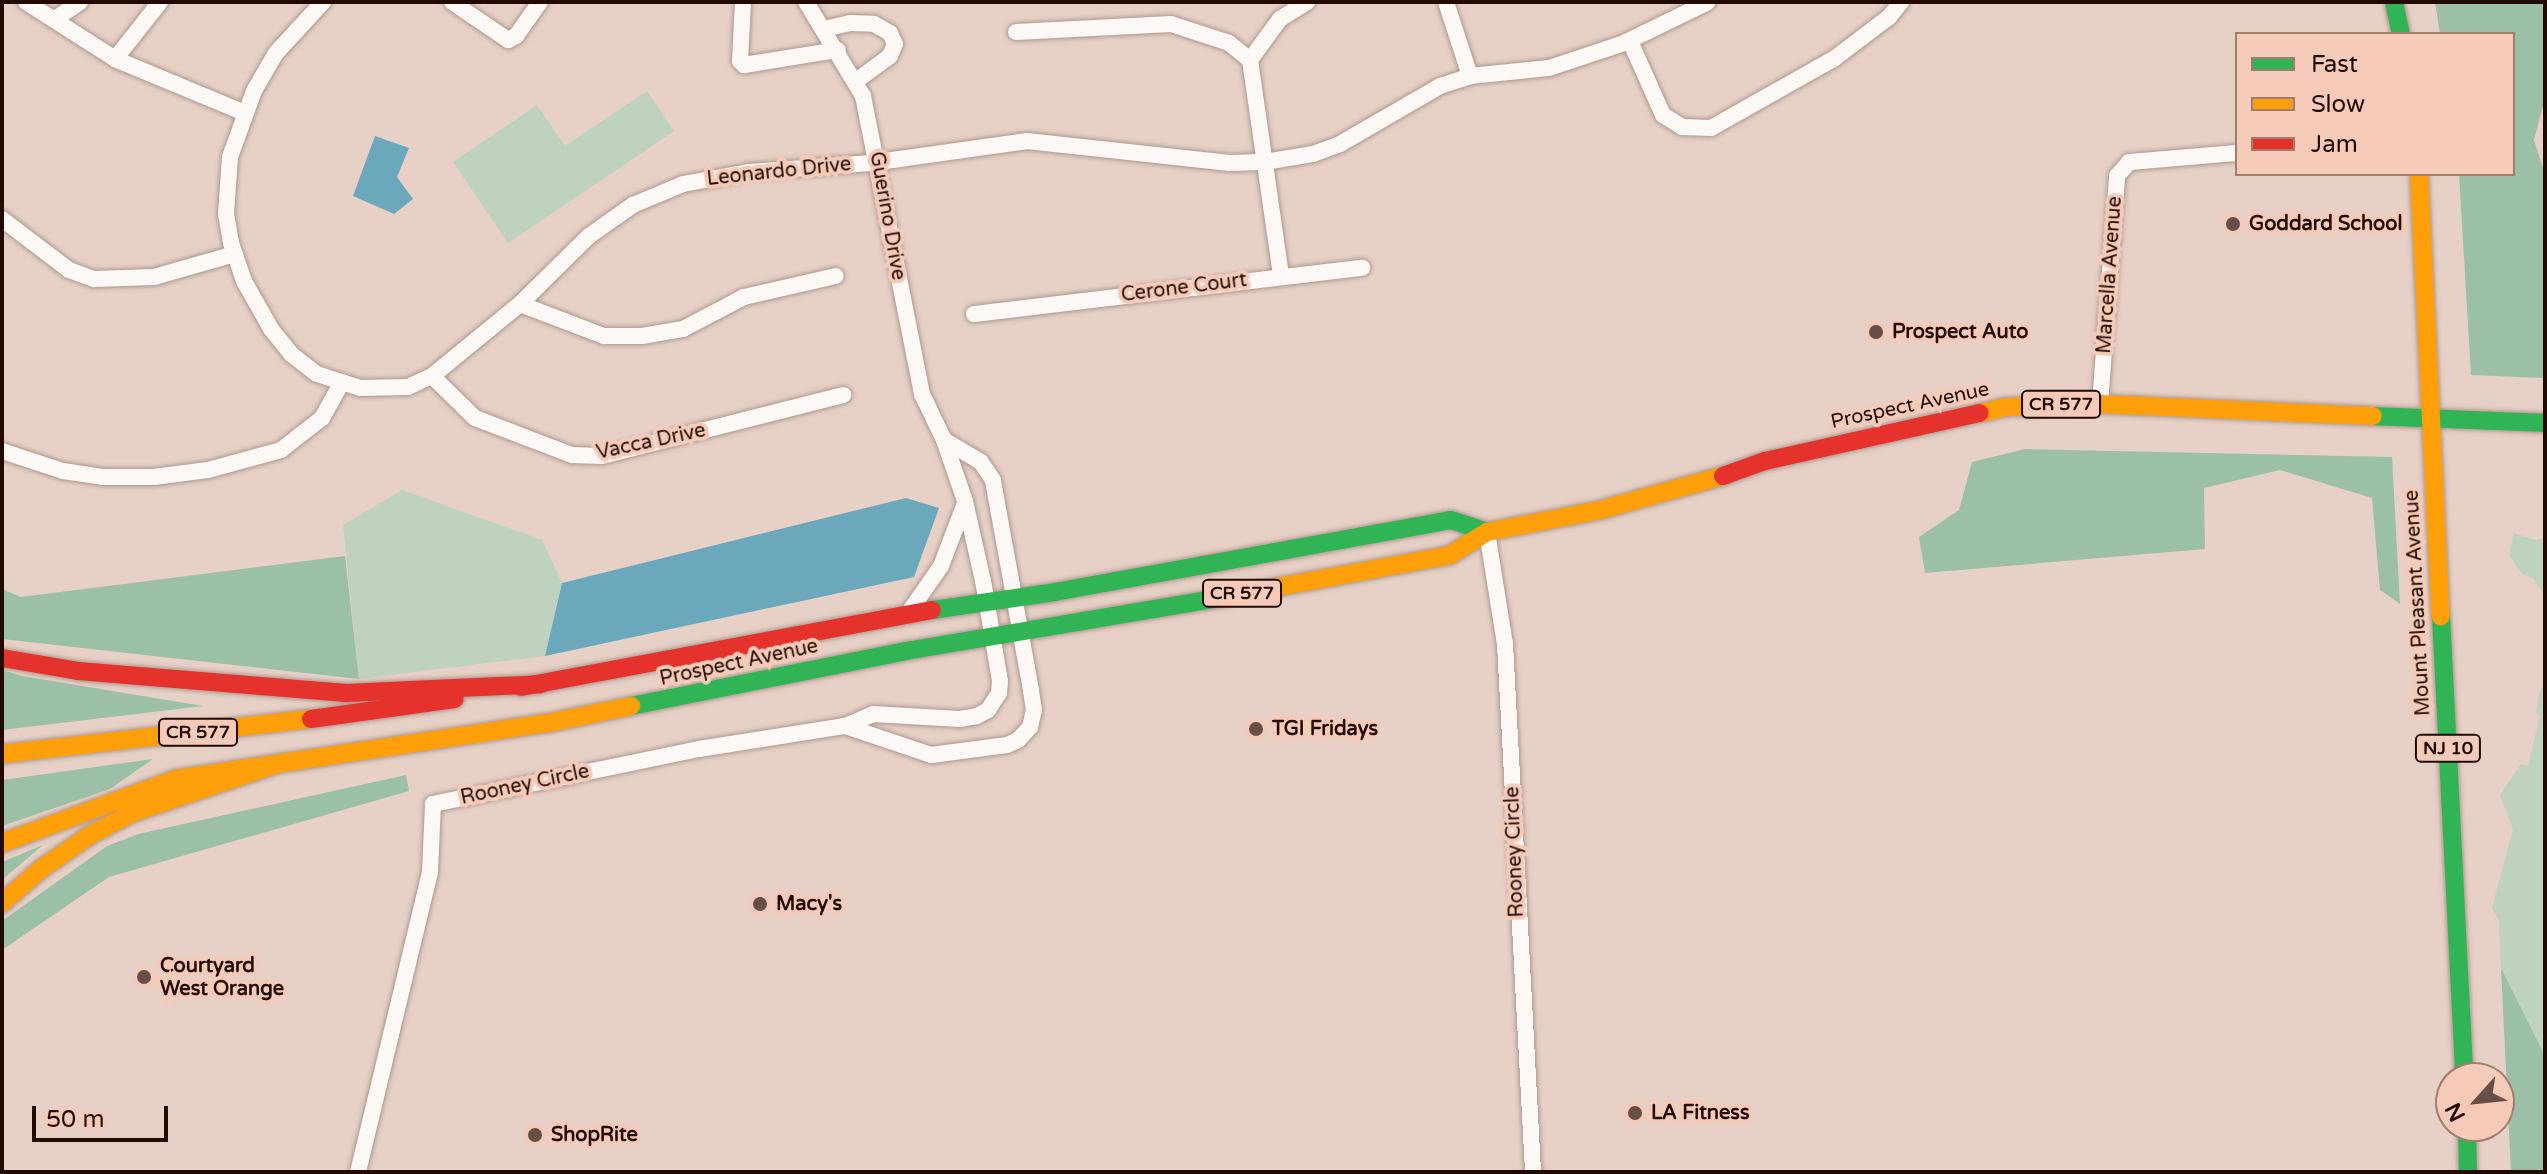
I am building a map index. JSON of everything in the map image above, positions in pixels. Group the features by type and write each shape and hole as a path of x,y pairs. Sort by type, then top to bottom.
{"main road":[{"path":"2394,2 2401,32"},
{"name":"Mount Pleasant Avenue","path":"2419,176 2463,1062"},
{"name":"Prospect Avenue","path":"2,843 176,779 548,723 906,651 1022,634 1450,555 1487,532 1600,510 1701,484 1754,464 2005,407 2100,404 2545,423"},
{"name":"Prospect Avenue","path":"2,754 394,709 1451,520 1487,532"},
{"path":"2,658 78,671 346,693 541,684"},
{"path":"2,903 41,869 90,835 132,813 277,764"},
{"path":"2467,1142 2468,1172"}],"street":[{"path":"26,2 115,59 245,113"},
{"path":"55,19 80,2"},
{"path":"115,59 160,2"},
{"name":"Leonardo Drive","path":"323,2 276,53 245,113 230,157 225,185 226,214 244,281 271,329 291,354 317,374 360,388 408,387 432,376 520,304 589,236 633,205 683,184 750,172 877,162 1027,141 1179,159 1265,162 1313,154 1340,144 1440,86 1470,76 1549,68 1630,41 1708,2"},
{"path":"452,2 508,40 516,36 540,2"},
{"path":"743,2 740,61 744,65 838,50"},
{"name":"Guerino Drive","path":"806,2 838,50 863,96 922,394 944,440 965,501 987,601"},
{"path":"1250,60 1280,19 1307,2"},
{"path":"1446,2 1470,76"},
{"path":"1630,41 1663,115 1682,127 1711,128 1835,58 1889,17 1901,2"},
{"path":"824,29 850,23 874,24 890,33 895,44 890,56 856,81"},
{"path":"1016,32 1171,24 1229,43 1250,60 1281,276"},
{"name":"Marcella Avenue","path":"2100,404 2117,176 2129,162 2235,153"},
{"path":"2,219 69,270 94,279 154,277 235,254"},
{"name":"Cerone Court","path":"974,314 1362,268"},
{"path":"520,304 604,336 642,336 683,329 744,297 836,276"},
{"name":"Vacca Drive","path":"432,376 475,418 572,455 602,456 843,395"},
{"path":"2,451 63,471 103,477 154,477 208,470 281,450 322,418 342,382"},
{"path":"944,440 981,462 993,480 1022,634"},
{"path":"907,615 941,566 965,501"},
{"name":"Rooney Circle","path":"1487,532 1505,644 1533,1172"},
{"name":"Rooney Circle","path":"358,1172 430,871 433,804 699,749 845,726 873,714 960,719 988,710 999,693 1000,681 987,601"},
{"name":"Rooney Circle","path":"845,726 931,755 980,751 1018,740 1030,727 1034,710 1022,634"}],"green space":[{"path":"2435,2 2545,2 2545,98 2534,140 2545,174 2545,378 2471,375 2459,176 2515,176 2515,32 2440,32"},
{"path":"647,91 674,131 508,243 453,162 537,105 565,146"},
{"path":"2025,449 2392,457 2400,604 2380,590 2372,498 2280,470 2204,488 2205,549 1925,573 1919,537 1959,510 1972,462"},
{"path":"402,490 542,540 562,583 545,656 359,679 343,525"},
{"path":"2514,533 2535,540 2545,538 2545,597 2533,578 2523,575 2509,555"},
{"path":"345,556 359,679 2,639 2,589 21,597"},
{"path":"2,670 22,676 203,706 2,730"},
{"path":"2545,679 2545,1067 2501,968 2499,920 2492,908 2513,829 2500,795 2521,764 2528,766 2540,716 2536,713 2539,694"},
{"path":"153,759 110,789 2,826 2,780"},
{"path":"406,775 409,791 109,877 2,950 2,921 107,846 138,834"},
{"path":"43,845 2,880 2,862"},
{"path":"2501,968 2545,1056 2545,1172 2511,1172 2510,1142 2515,1142 2515,1062 2506,1062"}],"water":[{"path":"375,136 409,148 397,177 413,199 394,214 353,196"},
{"path":"906,498 939,508 914,577 545,656 562,583"}],"traffic: fast":[{"path":"2394,2 2401,32"},
{"path":"2373,416 2545,423"},
{"path":"932,610 1055,592 1451,520 1487,532"},
{"path":"631,706 906,651 1224,597"},
{"path":"2441,616 2463,1062"},
{"path":"2467,1142 2468,1172"}],"traffic: slow":[{"path":"2419,176 2441,616"},
{"path":"1980,413 2005,407 2100,404 2373,416"},
{"path":"1224,597 1450,555 1487,532 1600,510 1723,476"},
{"path":"2,843 176,779 548,723 631,706"},
{"path":"2,754 311,719"},
{"path":"2,903 41,869 90,835 132,813 277,764"}],"traffic: jam":[{"path":"1723,476 1765,461 1980,413"},
{"path":"521,687 932,610"},
{"path":"2,658 78,671 346,693 541,684"},
{"path":"311,719 455,699"}],"place":[{"name":"Goddard School","path":"2233,224"},
{"name":"Prospect Auto","path":"1876,332"},
{"name":"TGI Fridays","path":"1256,729"},
{"name":"Macy's","path":"760,904"},
{"name":"Courtyard West Orange","path":"144,977"},
{"name":"LA Fitness","path":"1635,1113"},
{"name":"ShopRite","path":"535,1135"}]}
